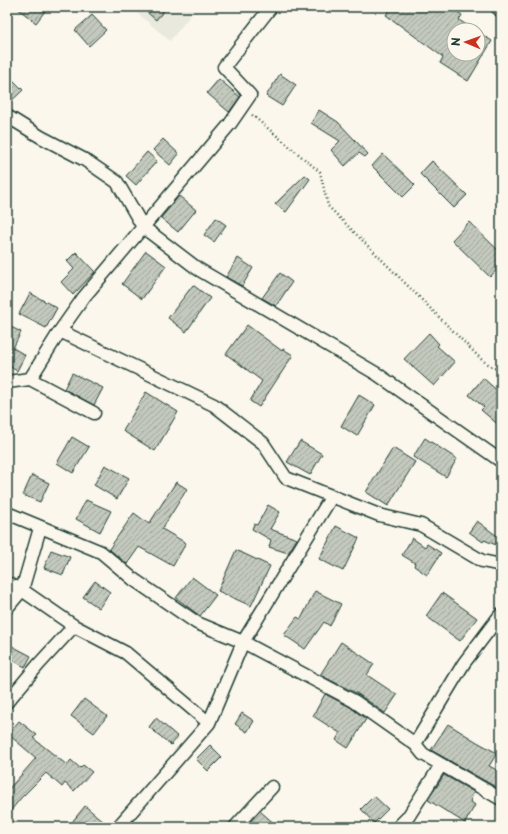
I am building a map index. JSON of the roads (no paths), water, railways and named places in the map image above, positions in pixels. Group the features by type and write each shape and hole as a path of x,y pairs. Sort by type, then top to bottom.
{"street":[{"path":"30,379 60,331 84,297 230,124 250,95 224,67 272,7"},
{"path":"497,7 501,11"},
{"path":"7,116 85,160 117,182 144,227 198,269 377,374 501,461"},
{"path":"60,331 214,405 263,443 286,478 379,515 421,524 482,561 501,565"},
{"path":"7,382 30,379 94,413"},
{"path":"118,827 209,723 243,642 332,496"},
{"path":"7,513 40,528 101,552 133,579 197,623 243,642 354,701 415,744 423,754 501,799"},
{"path":"7,608 22,590 40,528"},
{"path":"7,583 22,590 74,626 126,653 209,723"},
{"path":"415,744 464,663 501,614"},
{"path":"7,702 74,626"},
{"path":"398,827 408,817 441,765"},
{"path":"235,827 272,787"}]}
